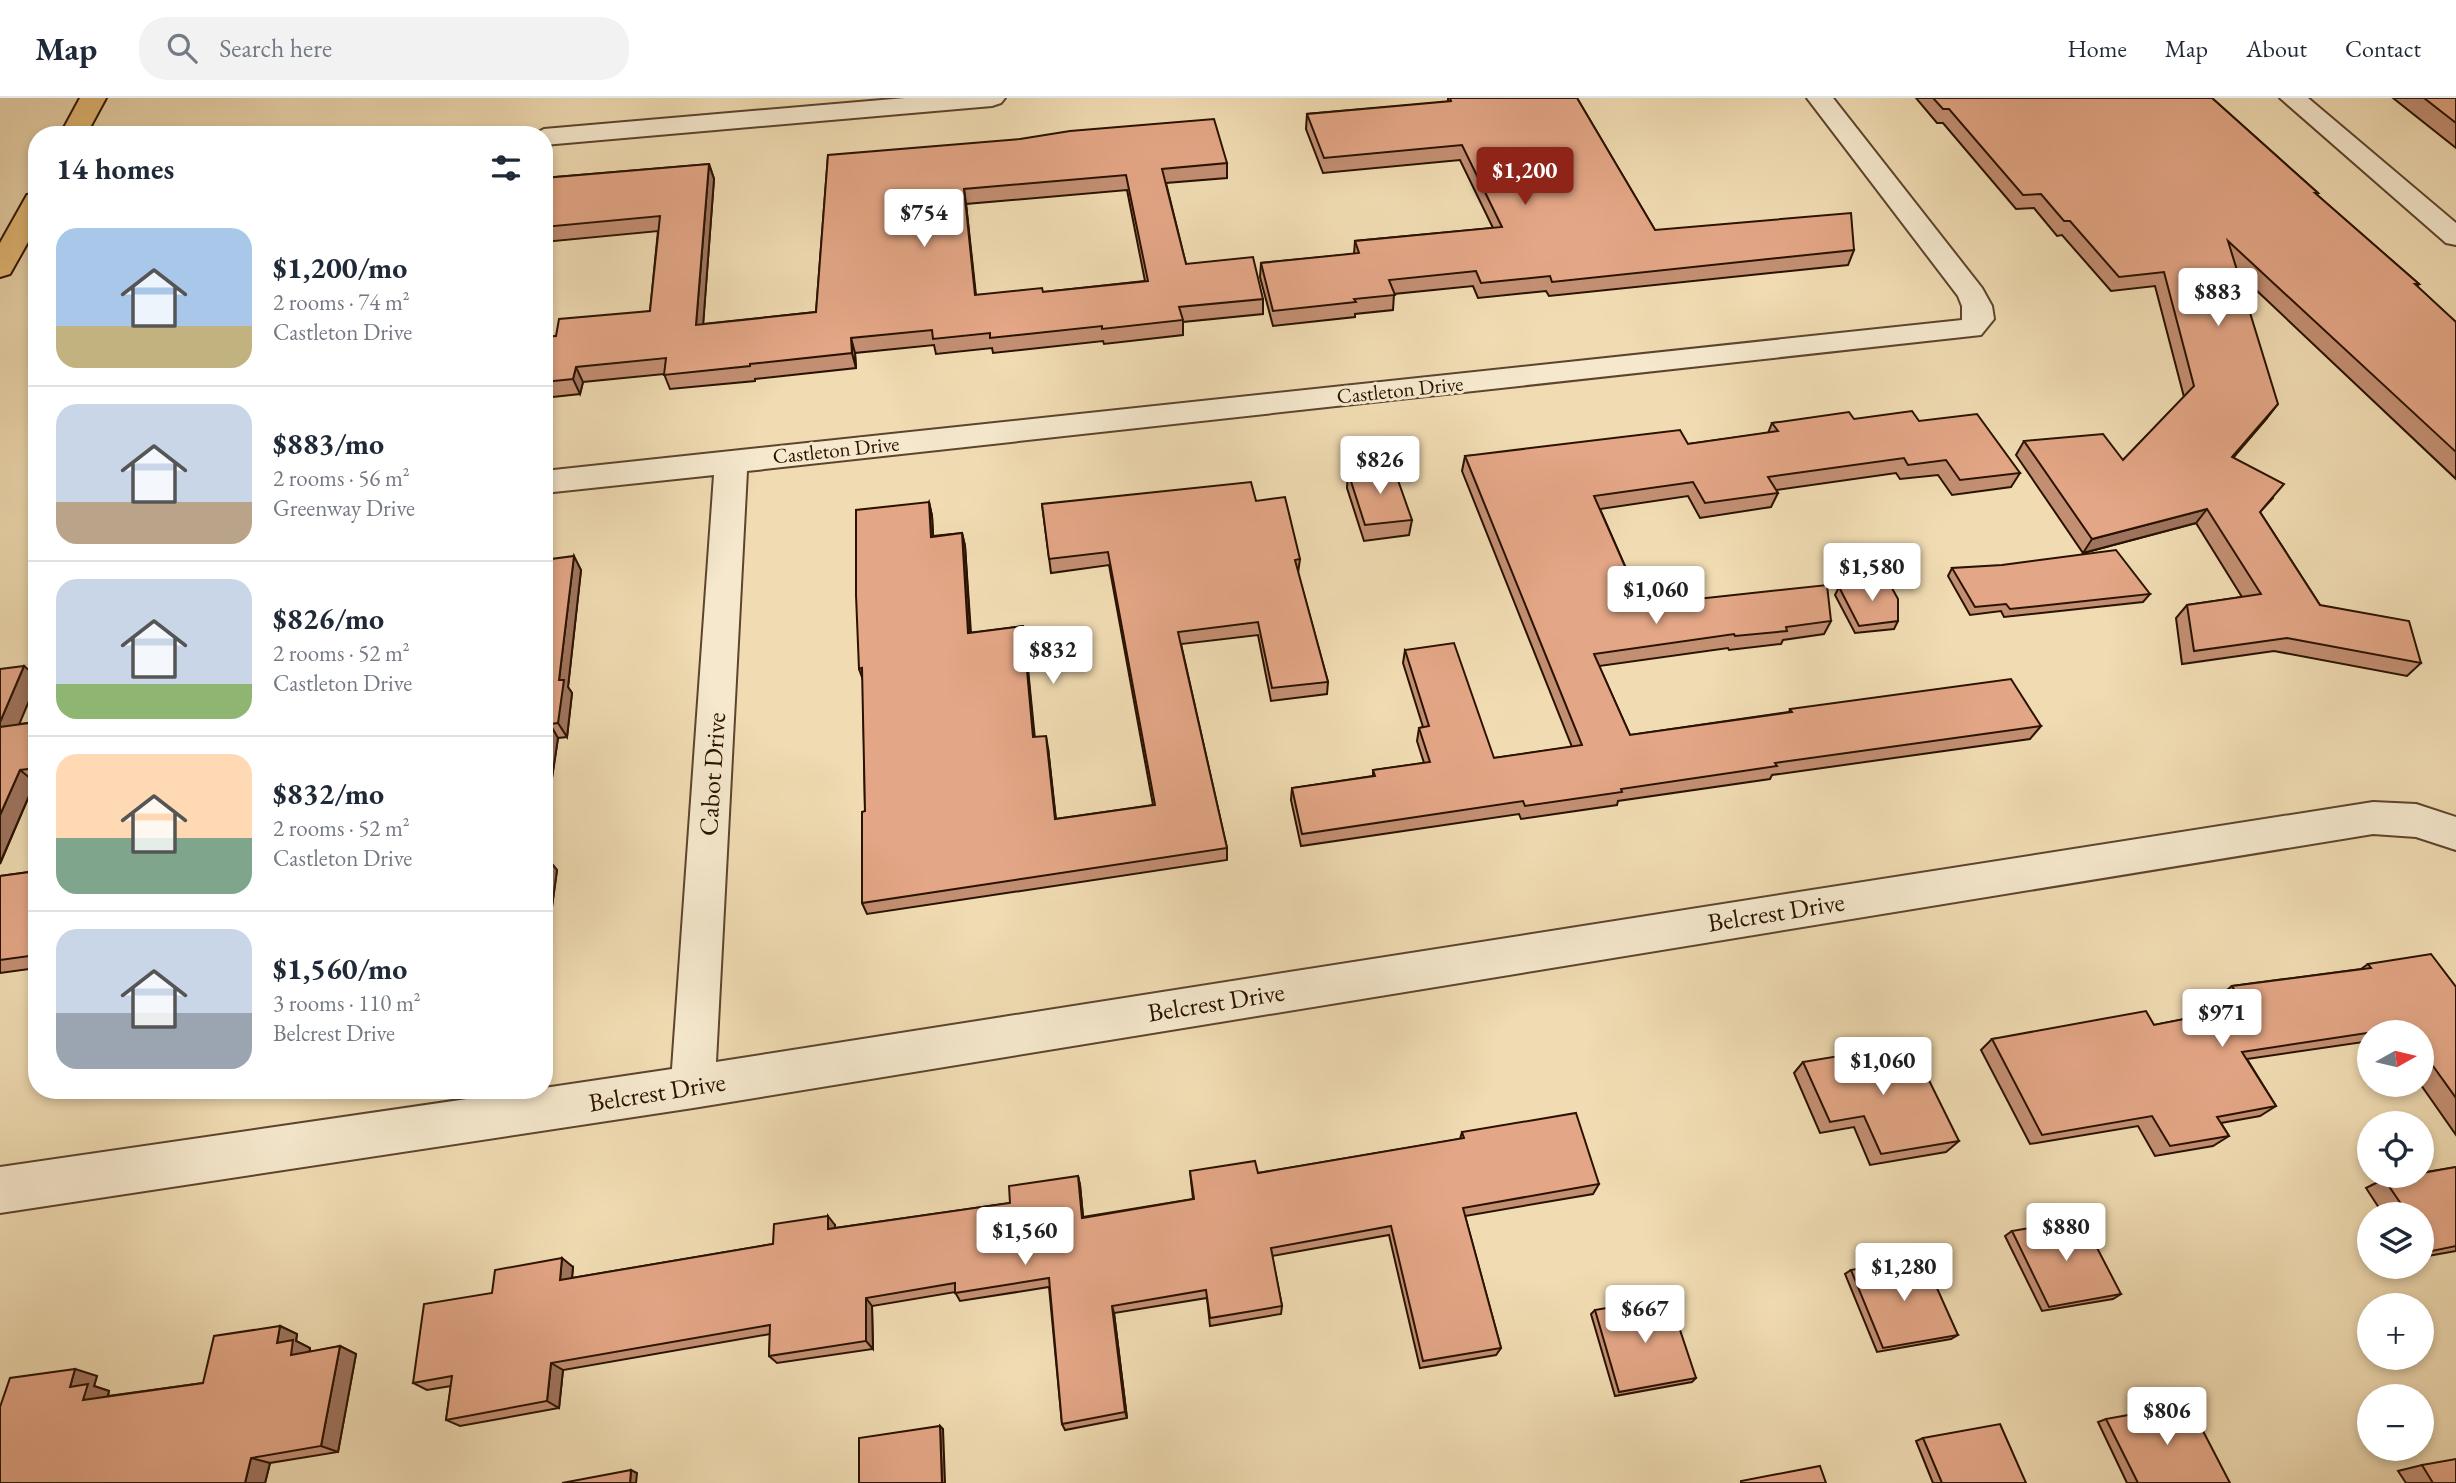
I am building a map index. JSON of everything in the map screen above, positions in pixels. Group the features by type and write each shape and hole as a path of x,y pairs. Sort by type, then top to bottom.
{"main road":[{"path":"79,126 93,98"},
{"path":"0,268 28,217"}],"street":[{"path":"553,136 992,98"},
{"name":"Castleton Drive","path":"553,481 1971,328 1979,319 1978,306 1972,294 1820,98"},
{"path":"2293,98 2456,237"},
{"name":"Cabot Drive","path":"692,1087 731,461"},
{"name":"Belcrest Drive","path":"0,1189 692,1087 2236,838 2397,816 2444,828"}],"building":[{"path":"1450,98 1577,98 1655,230 1851,213 1854,250 1552,282 1550,276 1481,283 1476,271 1389,280 1395,295 1273,311 1261,263 1359,253 1355,241 1502,227 1462,145 1324,158 1307,114 1451,101"},
{"path":"1933,98 2212,98 2419,284 2415,284 2456,322 2456,452 2228,241 2278,404 2232,457 2284,484 2260,512 2320,605 2409,621 2421,663 2287,638 2194,651 2187,605 2261,594 2207,509 2092,539 2024,441 2103,434 2123,460 2194,386 2164,272 2119,277 2070,221 2064,221 2041,194 2023,195 1949,109 1943,109"},
{"path":"2424,98 2456,98 2456,123"},
{"path":"1214,119 1227,163 1162,169 1186,264 1253,257 1263,299 1179,307 1183,320 990,338 990,333 933,339 932,330 851,338 852,353 664,375 666,358 576,367 573,379 553,381 553,336 556,336 559,319 650,311 660,216 553,226 553,177 709,164 696,325 816,312 828,155 1020,139 1070,131","holes":["1126,175 1148,281 1043,292 1042,288 975,295 964,189"]},
{"path":"1912,411 1919,421 1977,414 2020,473 1960,480 1946,460 1908,465 1904,458 1768,477 1778,493 1705,503 1693,482 1594,496 1642,605 1827,585 1831,621 1786,627 1787,631 1734,634 1594,654 1630,735 1792,712 1790,709 2011,679 2041,726 1775,763 1777,766 1621,789 1622,792 1525,806 1523,801 1302,834 1292,788 1375,776 1373,770 1430,762 1419,728 1429,726 1405,650 1454,643 1494,758 1582,745 1465,456 1680,430 1688,444 1778,431 1772,423 1849,412 1854,419"},
{"path":"1393,466 1412,520 1365,525 1348,472"},
{"path":"1251,482 1256,501 1285,497 1300,559 1295,560 1328,682 1272,688 1258,622 1178,632 1227,848 862,903 862,812 865,811 862,668 859,669 856,595 856,510 929,502 931,537 962,533 968,633 1023,626 1033,737 1046,736 1055,819 1155,805 1108,552 1049,559 1042,504"},
{"path":"2116,550 2150,594 2010,609 2006,604 1975,607 1952,568 2002,565"},
{"path":"574,556 559,680 564,680 558,723 553,724 553,559"},
{"path":"1888,581 1898,599 1898,621 1859,626 1839,587"},
{"path":"24,666 0,722 0,669"},
{"path":"28,723 28,769 20,770 0,815 0,727"},
{"path":"28,872 28,956 0,960 0,876"},
{"path":"2431,954 2456,987 2456,1098 2434,1067 2434,1020 2357,1020 2357,1034 2242,1052 2276,1106 2217,1117 2229,1136 2170,1146 2152,1116 2042,1135 1992,1039 2146,1011 2154,1025 2245,1007 2232,986 2371,968 2368,964"},
{"path":"1911,1044 1959,1141 1881,1154 1864,1116 1830,1122 1803,1062"},
{"path":"1576,1113 1599,1184 1463,1208 1501,1348 1423,1361 1391,1226 1271,1248 1282,1306 1210,1318 1206,1290 1112,1306 1125,1412 1062,1424 1049,1278 955,1293 955,1283 866,1298 866,1341 769,1356 770,1325 551,1363 547,1401 446,1420 452,1376 413,1383 424,1304 492,1293 495,1270 562,1258 560,1280 773,1244 774,1224 828,1216 828,1229 1010,1203 1009,1186 1078,1176 1082,1218 1194,1199 1190,1171 1255,1161 1258,1173 1464,1138 1462,1132"},
{"path":"2456,1167 2456,1246 2434,1251 2434,1202 2400,1202 2390,1188 2434,1188 2434,1171"},
{"path":"2082,1219 2121,1294 2049,1307 2012,1231"},
{"path":"1923,1257 1958,1335 1883,1348 1851,1270"},
{"path":"1669,1297 1696,1378 1619,1392 1595,1310"},
{"path":"280,1326 277,1343 293,1340 291,1355 340,1346 321,1446 251,1458 245,1483 0,1483 0,1407 10,1378 75,1369 70,1387 88,1384 83,1400 203,1383 214,1336"},
{"path":"2189,1404 2230,1483 2138,1483 2106,1419"},
{"path":"2000,1424 2026,1483 1942,1483 1923,1438"},
{"path":"940,1426 942,1483 859,1483 859,1438"},
{"path":"2456,1459 2456,1483 2433,1483 2422,1465"},
{"path":"1820,1466 1826,1483 1741,1483 1741,1481"},
{"path":"631,1470 630,1483 562,1483"}]}
